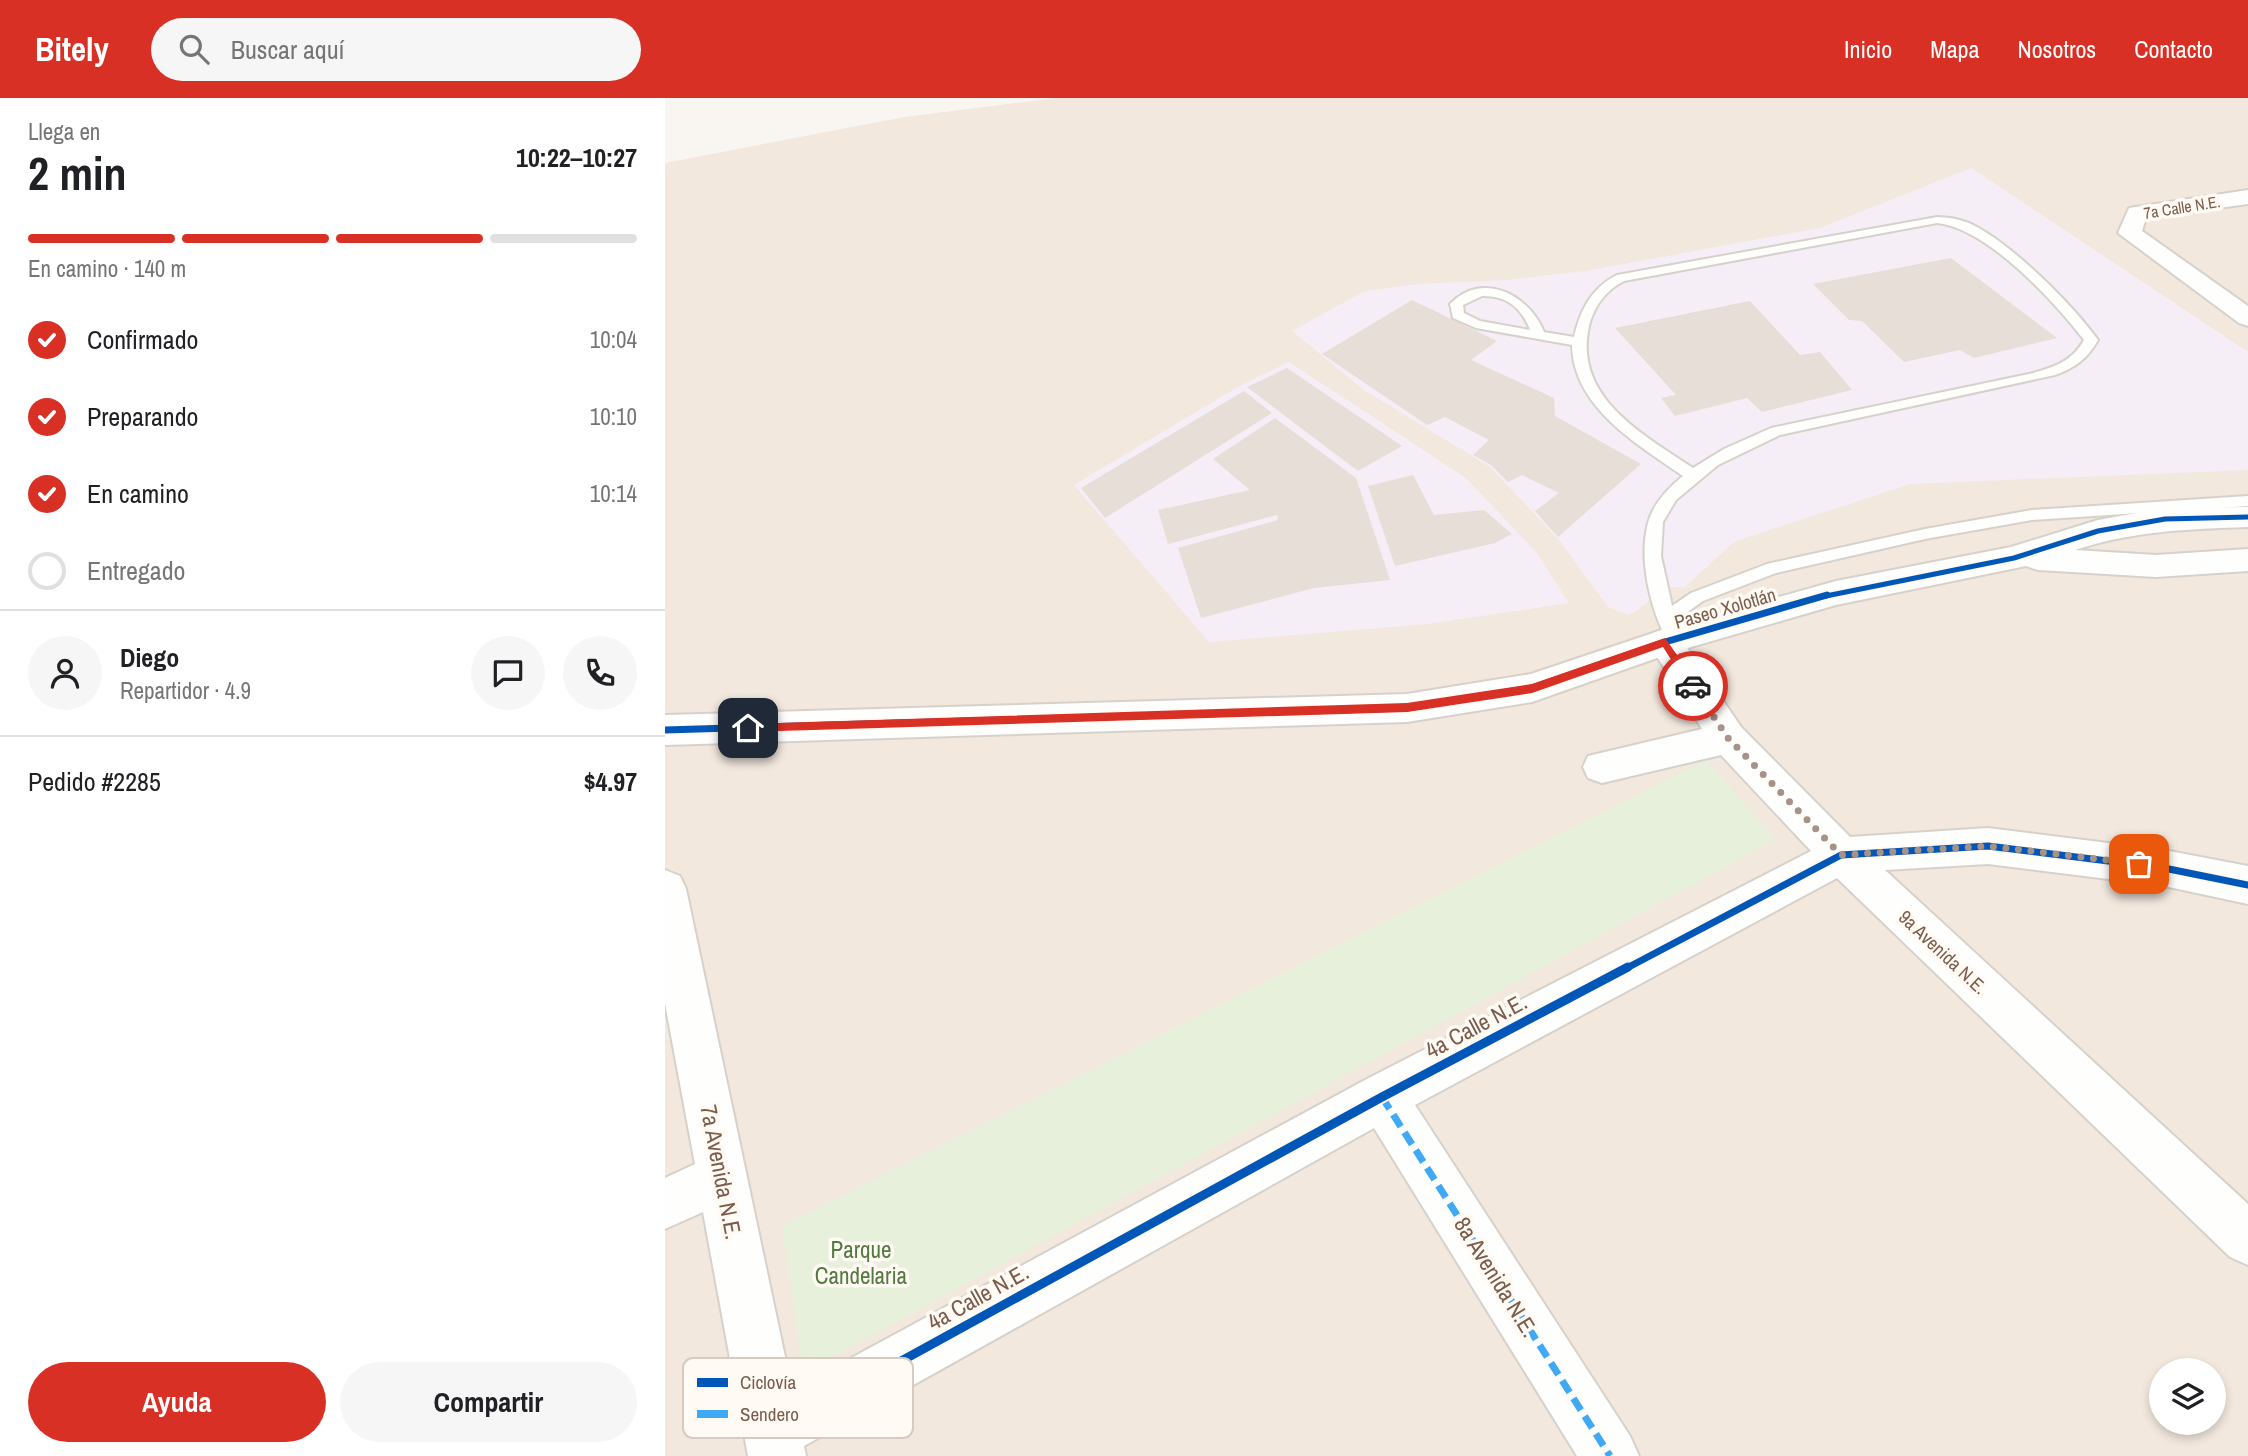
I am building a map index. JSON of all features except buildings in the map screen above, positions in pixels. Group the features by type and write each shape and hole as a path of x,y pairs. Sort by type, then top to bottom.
{"street":[{"name":"7a Calle N.E.","path":"2248,197 2137,213 2130,233 2248,318"},
{"name":"Paseo Xolotlán","path":"665,730 1407,708 1532,688 1669,633 1836,593 2014,558 2111,528 2165,519 2248,517"},
{"name":"Paseo Xolotlán","path":"2014,558 2155,566 2248,560"},
{"name":"9a Avenida N.E.","path":"1669,633 1728,738 1841,855 2248,1239"},
{"path":"1602,767 1728,738"},
{"name":"4a Calle N.E.","path":"913,1365 1382,1097 1841,855 1988,846 2164,867 2248,885"},
{"name":"7a Avenida N.E.","path":"665,889 758,1358"},
{"name":"8a Avenida N.E.","path":"1382,1097 1610,1456"},
{"path":"665,1204 722,1177"}],"lane":[{"path":"1669,633 1652,540 1660,510 1695,477 1749,440 1776,431 2031,378 2067,367 2077,362 2091,340 2053,299 1972,228 1954,221 1937,220 1621,278 1607,284 1594,299 1577,342 1581,371 1599,401 1634,433 1695,477"},
{"path":"1539,334 1531,314 1504,293 1481,292 1456,304 1458,315 1476,324 1577,342"},
{"path":"1669,633 1697,597 1773,568 1925,534 2032,515 2248,501"}],"shaded area":[{"path":"1057,98 2248,98 2248,1456 665,1456 665,163 904,117"},
{"path":"1971,168 2248,352 2248,470 1910,484 1734,542 1685,587 1659,588 1646,604 1629,615 1608,607 1560,541 1490,467 1364,390 1292,331 1365,291 1418,284 1507,280 1585,271 1820,228"},
{"path":"1289,362 1466,478 1537,553 1569,603 1428,624 1209,642 1074,485 1236,388"}],"green space":[{"name":"Parque Candelaria","path":"1706,760 1776,839 830,1358 801,1358 782,1226"}],"marked path":[{"path":"1382,1097 1610,1456"}],"cycle path":[{"path":"665,730 1407,708 1532,688 1665,642 1836,593 2014,558 2098,531 2165,519 2248,517"},
{"path":"907,1358 1382,1097 1841,855 1988,846 2164,868 2248,885"}],"way so far":[{"path":"1693,686 1728,738 1841,855 1988,846 2139,864"}],"route":[{"path":"748,728 1407,708 1532,688 1665,642 1693,686"}]}
